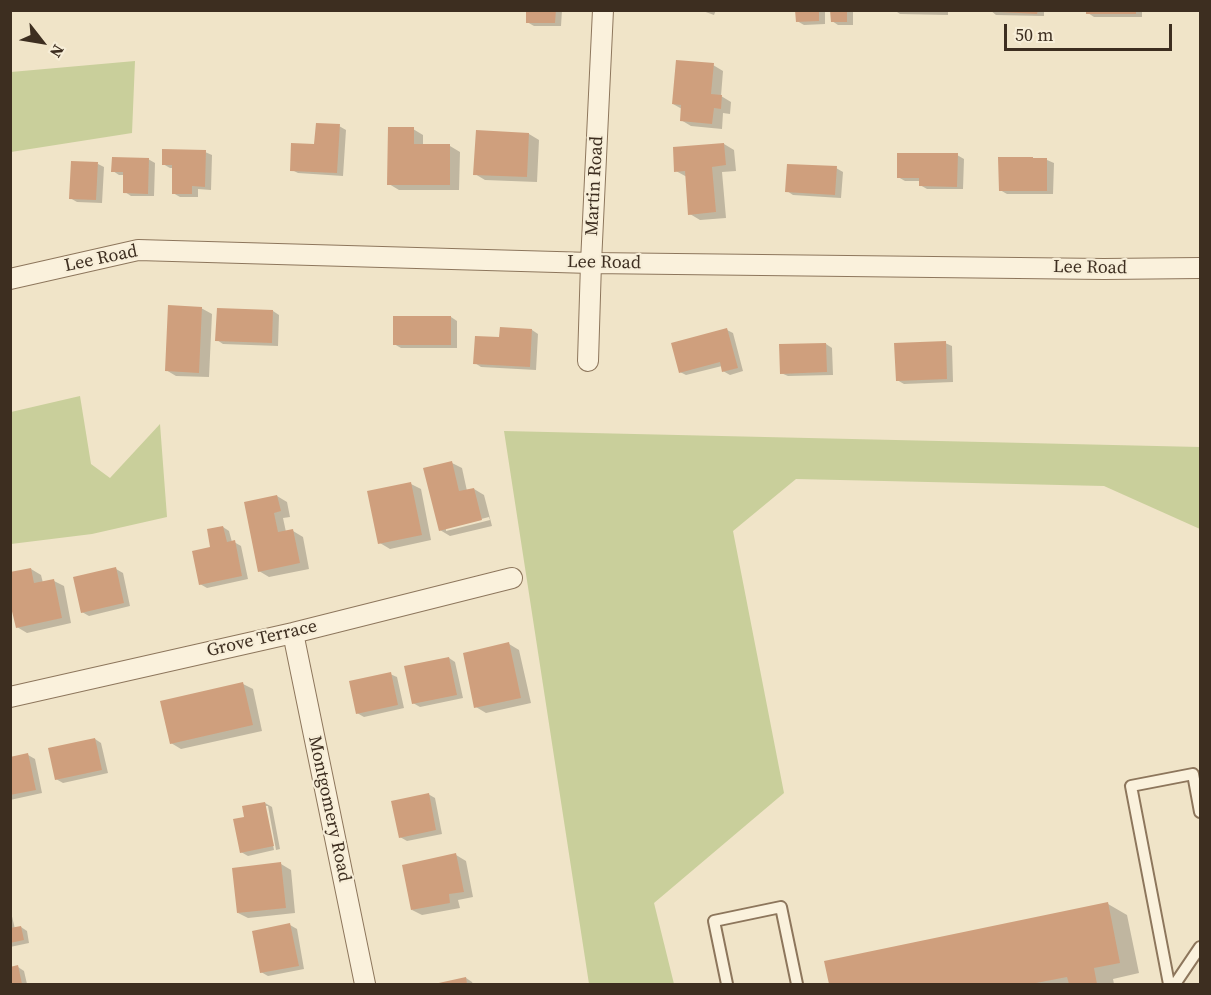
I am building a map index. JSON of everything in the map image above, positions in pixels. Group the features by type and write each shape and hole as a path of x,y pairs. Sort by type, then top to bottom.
{"street":[{"name":"Martin Road","path":"588,361 603,10"},
{"name":"Lee Road","path":"10,279 138,250 591,263 1200,268"},
{"name":"Grove Terrace","path":"10,697 293,633 512,578"},
{"name":"Montgomery Road","path":"293,633 365,984"}],"lane":[{"path":"1168,984 1131,786 1193,774 1200,812"},
{"path":"727,984 714,921 781,907 797,984"},
{"path":"1175,984 1200,947"}],"green space":[{"path":"135,61 132,133 11,152 11,72"},
{"path":"80,396 91,464 110,478 160,424 167,517 92,534 11,544 11,412"},
{"path":"504,431 1200,447 1200,529 1104,486 796,479 733,531 784,793 654,903 674,984 589,984"}],"building":[{"path":"526,10 556,10 555,23 526,23"},
{"path":"795,10 819,10 819,21 796,22"},
{"path":"830,10 847,10 847,22 831,22"},
{"path":"1000,10 1038,10 1037,14 1000,12"},
{"path":"1086,10 1136,10 1136,14 1086,14"},
{"path":"676,60 714,63 711,94 722,95 721,109 714,108 712,124 680,121 681,105 672,104"},
{"path":"316,123 340,124 337,173 290,171 291,143 314,144"},
{"path":"388,127 414,127 414,144 450,144 450,185 387,185"},
{"path":"476,130 529,133 527,177 473,175"},
{"path":"724,143 726,165 712,167 716,212 688,215 685,171 674,172 673,147"},
{"path":"162,149 206,150 205,187 192,186 192,194 172,194 172,165 162,165"},
{"path":"897,153 958,153 957,187 919,186 919,178 897,178"},
{"path":"112,157 149,158 148,194 123,193 123,172 111,172"},
{"path":"998,157 1047,158 1047,191 999,191"},
{"path":"71,161 98,162 96,200 69,199"},
{"path":"787,164 837,166 835,195 785,192"},
{"path":"168,305 202,307 199,373 165,371"},
{"path":"217,308 273,310 272,343 215,341"},
{"path":"393,316 451,316 451,345 393,345"},
{"path":"500,327 532,329 530,367 473,364 475,336 499,337"},
{"path":"727,328 738,368 722,372 720,362 679,373 671,343"},
{"path":"946,341 947,379 896,381 894,343"},
{"path":"826,343 827,372 780,374 779,344"},
{"path":"452,461 459,491 474,488 482,520 439,531 423,468"},
{"path":"411,482 422,535 378,544 367,491"},
{"path":"277,495 281,511 274,513 278,532 293,529 300,563 258,572 244,502"},
{"path":"223,526 227,542 235,540 242,576 199,585 192,551 210,547 207,529"},
{"path":"116,567 124,603 81,613 73,577"},
{"path":"31,568 34,583 54,579 62,618 16,628 10,603 10,572"},
{"path":"509,642 521,698 474,708 463,653"},
{"path":"449,657 457,695 412,704 404,666"},
{"path":"391,672 398,705 356,714 349,681"},
{"path":"243,682 253,725 170,744 160,701"},
{"path":"95,738 102,770 55,780 48,748"},
{"path":"28,753 36,790 10,795 10,757"},
{"path":"429,793 436,830 399,838 391,801"},
{"path":"265,802 274,846 240,853 233,819 244,817 242,806"},
{"path":"456,853 464,892 449,894 450,903 411,910 402,865"},
{"path":"281,862 286,908 237,913 232,868"},
{"path":"1108,902 1120,963 1094,968 1097,984 1069,984 1067,977 1031,984 829,984 824,961"},
{"path":"290,923 299,966 260,973 252,931"},
{"path":"21,926 24,940 10,943 10,928"},
{"path":"18,965 22,984 10,984 10,967"},
{"path":"466,977 467,984 434,984"}]}
